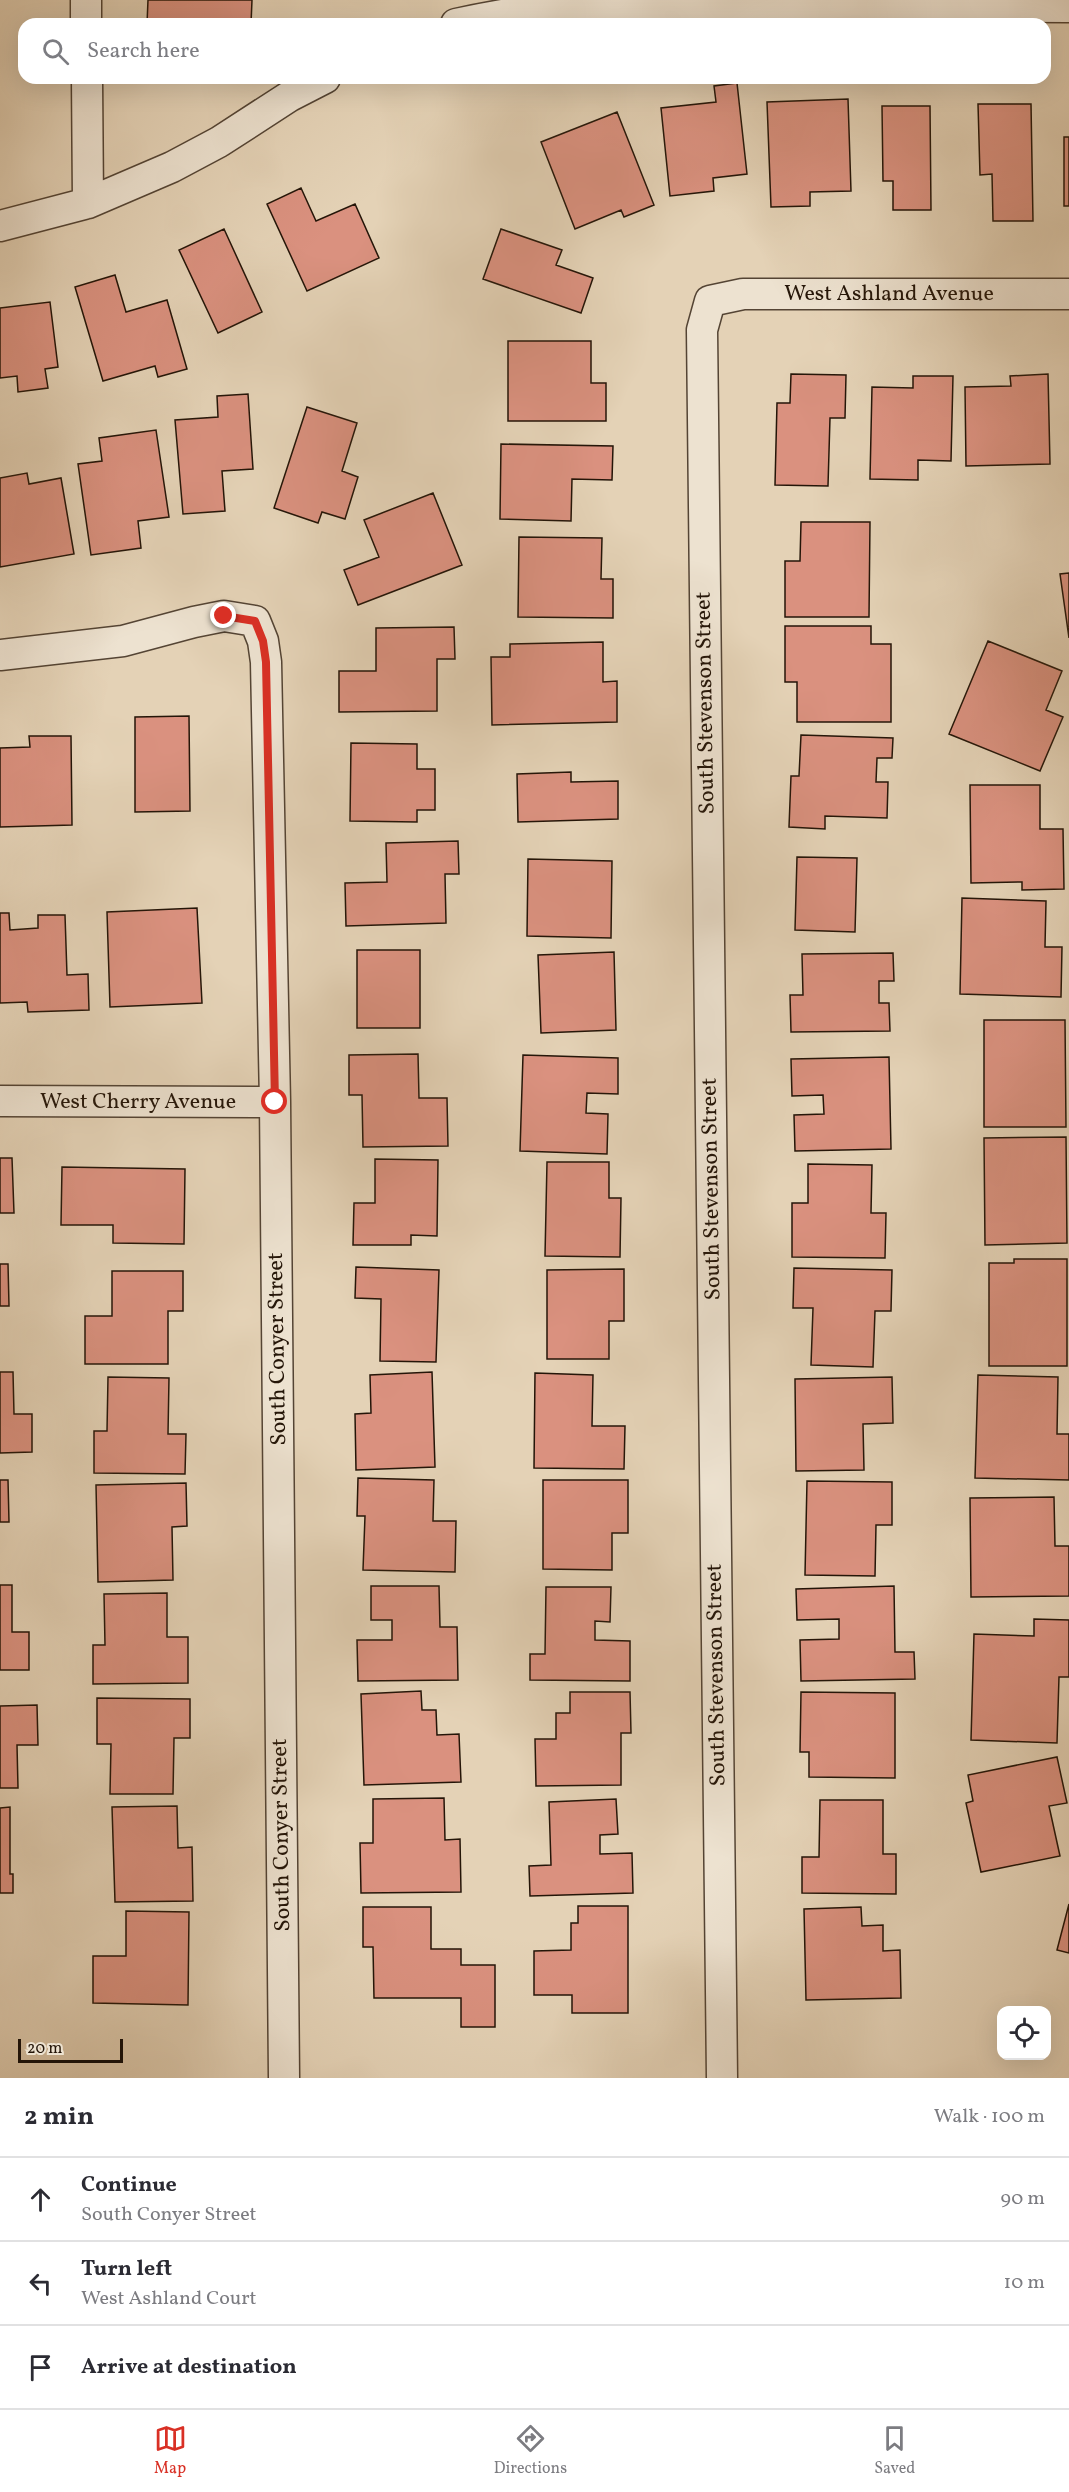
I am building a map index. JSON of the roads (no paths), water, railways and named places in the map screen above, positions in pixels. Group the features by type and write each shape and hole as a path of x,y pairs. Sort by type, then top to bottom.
{"street":[{"path":"86,0 86,18"},
{"path":"473,18 508,6 606,4 1069,7"},
{"path":"87,84 88,203"},
{"path":"0,226 88,203 172,167 219,142 290,96 313,84"},
{"name":"West Ashland Avenue","path":"711,301 743,294 1069,294"},
{"name":"South Stevenson Street","path":"711,301 702,330 722,2078"},
{"name":"South Conyer Street","path":"0,655 123,641 224,616 255,621 263,641 266,662 275,1102 284,2078"},
{"name":"West Cherry Avenue","path":"0,1101 275,1102"}]}
